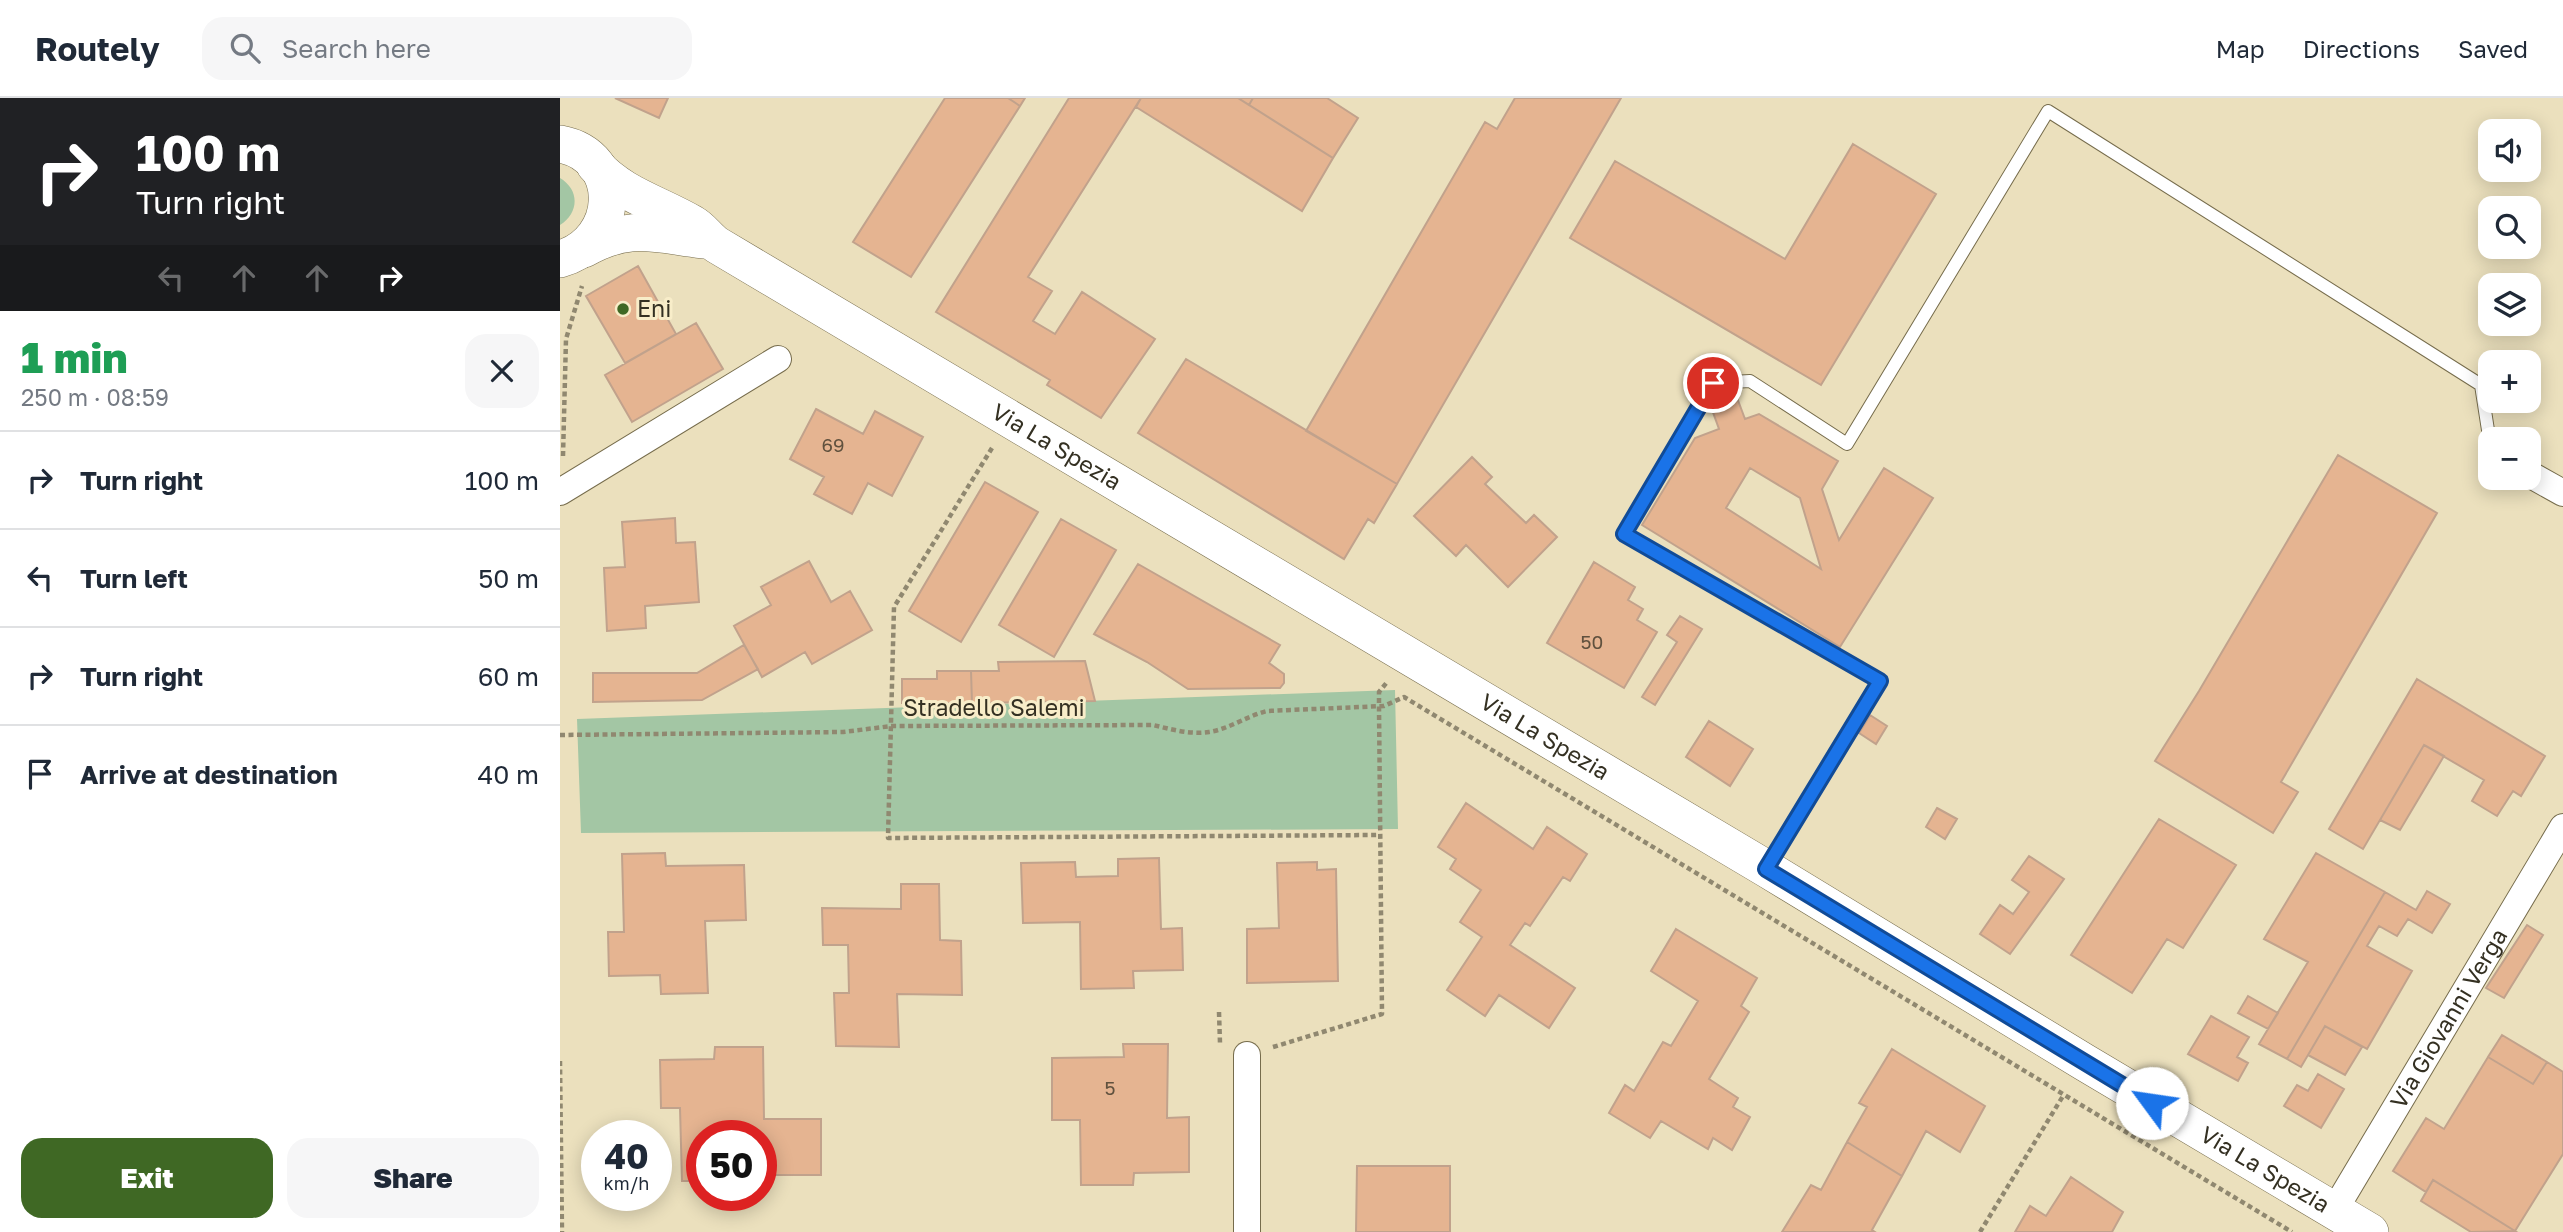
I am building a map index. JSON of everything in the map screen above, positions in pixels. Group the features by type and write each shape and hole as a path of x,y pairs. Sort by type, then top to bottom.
{"main road":[{"name":"Via La Spezia","path":"570,149 621,188 697,226 717,245"},
{"name":"Via La Spezia","path":"570,149 606,187 607,210 599,233 572,266"},
{"name":"Via La Spezia","path":"572,266 607,238 629,232 661,233 704,240 717,245 2370,1232"}],"street":[{"path":"561,492 778,359"},
{"path":"2541,481 2563,493"},
{"name":"Via Giovanni Verga","path":"2334,1211 2563,827"},
{"path":"1247,1055 1247,1232"}],"lane":[{"path":"1766,869 1880,681 1624,534 1713,383 1750,381 1847,444 2048,111 2481,385 2488,427"}],"path":[{"path":"561,492 566,340 577,298 572,266"},
{"path":"1010,419 894,607 888,838 1379,835"},
{"path":"1247,1055 1382,1014 1379,692 1409,656"},
{"name":"Stradello Salemi","path":"560,735 843,732 892,726 1153,725 1209,733 1267,711 1379,707 1404,697 2063,1095"},
{"path":"560,1061 562,1232"},
{"path":"1980,1232 2084,1062"},
{"path":"2063,1095 2292,1232"}],"green space":[{"path":"560,178 571,189 575,202 571,214 560,225"},
{"path":"1395,690 1398,829 581,833 577,719"}],"building":[{"path":"615,98 668,98 659,118"},
{"path":"945,98 1008,98 1020,106 911,277 853,242"},
{"path":"1008,98 1025,98 1020,106"},
{"path":"1069,98 1141,98 1028,277 1052,291 1033,321 1055,334 1082,292 1155,339 1101,418 1047,385 1050,380 936,312"},
{"path":"1141,98 1238,98 1333,158 1302,211 1136,107"},
{"path":"1238,98 1253,98 1249,105"},
{"path":"1253,98 1327,98 1358,118 1333,158 1249,105"},
{"path":"1515,98 1621,98 1397,484 1306,431 1485,122 1497,129"},
{"path":"1853,144 1936,194 1821,385 1570,238 1615,161 1785,259"},
{"path":"638,266 676,334 625,363 586,296"},
{"path":"696,323 723,369 632,422 605,375"},
{"path":"1186,359 1397,484 1374,523 1368,519 1344,559 1138,433"},
{"path":"1736,395 1745,419 1759,414 1838,461 1822,489 1839,540 1884,468 1933,498 1840,647 1642,525 1695,438 1719,429 1710,404","holes":["1750,468 1800,498 1821,569 1726,508"]},
{"path":"816,409 863,434 875,411 923,437 892,496 868,483 852,514 814,494 824,477 790,459"},
{"path":"2338,455 2437,513 2281,782 2298,792 2273,833 2155,761"},
{"path":"1472,457 1492,477 1485,484 1526,523 1534,515 1557,537 1508,587 1466,545 1456,556 1414,516"},
{"path":"985,482 1038,512 961,642 909,611"},
{"path":"675,518 676,543 695,542 699,602 645,606 646,628 607,631 604,568 625,567 622,522"},
{"path":"1061,519 1116,550 1054,657 999,625"},
{"path":"809,561 831,602 850,591 872,630 812,664 805,652 762,677 734,626 771,605 761,587"},
{"path":"1594,562 1635,587 1628,600 1643,609 1637,620 1657,632 1624,688 1547,643"},
{"path":"1138,564 1280,645 1269,663 1284,674 1284,683 1280,688 1188,689 1147,662 1094,634"},
{"path":"1680,616 1702,629 1655,705 1642,697 1677,642 1667,635"},
{"path":"744,645 758,669 702,700 593,702 593,673 697,673"},
{"path":"1085,661 1095,701 972,703 971,671 999,671 998,662"},
{"path":"937,671 971,671 972,703 902,703 902,679 937,679"},
{"path":"2417,679 2545,756 2521,796 2513,791 2497,816 2472,801 2484,780 2424,745 2363,849 2329,829"},
{"path":"1870,715 1887,726 1876,744 1859,733"},
{"path":"1709,721 1753,749 1730,786 1686,757"},
{"path":"2424,745 2444,756 2400,830 2380,820"},
{"path":"1466,803 1533,849 1547,827 1587,854 1570,881 1563,877 1530,926 1525,923 1510,945 1575,988 1549,1028 1499,995 1485,1016 1447,990 1482,937 1460,922 1481,890 1450,869 1456,859 1438,847"},
{"path":"1937,808 1957,819 1945,839 1926,827"},
{"path":"2159,819 2236,865 2183,948 2167,939 2132,993 2071,955"},
{"path":"665,853 666,866 744,865 746,920 705,921 708,993 661,994 660,975 609,976 608,932 624,932 622,854"},
{"path":"2316,853 2385,892 2287,1059 2259,1044 2308,962 2264,939"},
{"path":"2029,856 2064,879 2010,954 1980,934 2000,905 2013,914 2029,892 2012,880"},
{"path":"1159,858 1161,929 1182,928 1183,970 1133,971 1134,988 1081,989 1080,922 1023,923 1021,863 1075,862 1076,877 1118,876 1118,859"},
{"path":"1317,862 1317,870 1336,869 1338,981 1247,983 1247,929 1279,928 1277,863"},
{"path":"901,884 939,884 940,940 961,941 962,995 897,994 899,1047 836,1046 834,993 849,993 848,945 823,945 822,908 901,909"},
{"path":"2427,891 2450,904 2432,933 2408,919 2397,936 2379,926 2367,946 2412,971 2367,1049 2325,1026 2301,1067 2287,1059 2385,892 2416,910"},
{"path":"2527,925 2543,935 2504,998 2486,988"},
{"path":"1676,929 1757,978 1741,1006 1749,1012 1709,1079 1738,1098 1733,1107 1750,1117 1732,1150 1713,1138 1708,1149 1661,1121 1650,1138 1609,1113 1625,1085 1634,1091 1663,1042 1671,1046 1698,1001 1651,971"},
{"path":"2248,996 2278,1013 2268,1029 2238,1013"},
{"path":"2211,1016 2249,1037 2237,1057 2248,1063 2238,1081 2188,1054"},
{"path":"2325,1026 2362,1047 2345,1075 2308,1055"},
{"path":"2502,1035 2547,1062 2533,1084 2488,1057"},
{"path":"1123,1044 1168,1044 1167,1118 1189,1117 1189,1172 1134,1173 1133,1185 1081,1185 1080,1120 1052,1120 1052,1058 1124,1057"},
{"path":"715,1047 763,1047 764,1119 821,1119 821,1175 777,1175 777,1120 686,1120 686,1181 682,1181 680,1108 661,1108 660,1060 714,1059"},
{"path":"1892,1049 1985,1106 1960,1152 1926,1131 1902,1176 1847,1142 1867,1107 1859,1103"},
{"path":"2488,1057 2533,1084 2547,1062 2563,1072 2563,1154 2515,1231 2433,1180 2426,1192 2393,1171 2426,1118 2444,1129"},
{"path":"2318,1074 2344,1089 2321,1128 2284,1106 2297,1085 2308,1091"},
{"path":"1847,1142 1902,1176 1872,1230 1875,1232 1782,1232 1811,1185 1821,1190"},
{"path":"1357,1166 1450,1166 1450,1232 1356,1232"},
{"path":"2071,1177 2123,1212 2112,1232 2015,1232 2030,1206 2046,1216"},
{"path":"2433,1180 2515,1231 2471,1232 2421,1201"}],"place":[{"name":"Eni","path":"623,309"}],"route":[{"path":"1713,383 1624,534 1880,681 1766,869 2152,1103"}]}
